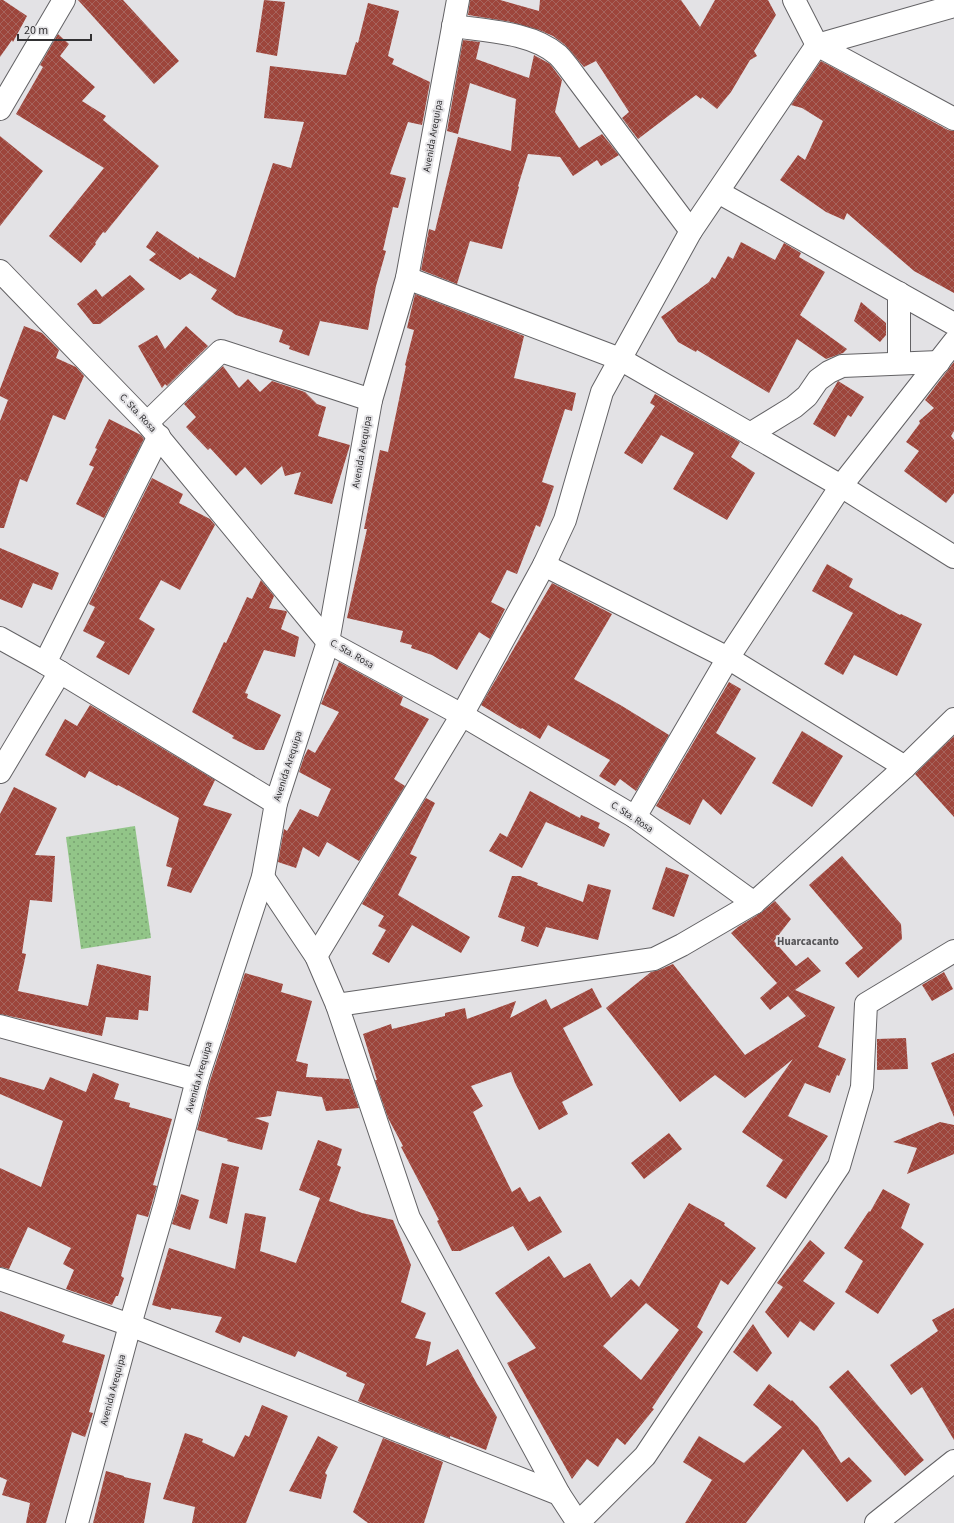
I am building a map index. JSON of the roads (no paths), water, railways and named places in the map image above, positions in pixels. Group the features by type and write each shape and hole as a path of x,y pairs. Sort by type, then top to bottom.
{"street":[{"path":"0,109 64,0"},
{"name":"Avenida Arequipa","path":"77,1523 130,1325 165,1204 197,1080 263,877 276,803 328,642 371,400 407,278 458,0"},
{"path":"794,0 817,45 954,119"},
{"path":"316,956 462,715 544,565 565,520 602,392 691,231 817,45 954,6"},
{"path":"453,26 502,33 537,41 558,55 691,231"},
{"path":"718,192 954,324"},
{"name":"C. Sta. Rosa","path":"0,270 153,429 328,642 462,715 635,817 754,903"},
{"path":"407,278 620,359 841,486 954,557"},
{"path":"899,293 899,363"},
{"path":"635,817 728,658 841,486 954,342"},
{"path":"0,772 53,667 153,429 221,351 371,400"},
{"path":"750,434 794,407 807,396 818,380 829,372 842,366 939,362"},
{"path":"544,565 728,658 905,767"},
{"path":"0,638 53,667 276,803"},
{"path":"337,1005 654,959 682,945 754,903 905,767 954,719"},
{"path":"263,877 316,956 337,1005 409,1218 559,1494 578,1523 645,1456 839,1166 862,1088 866,1004 954,951"},
{"path":"0,1026 197,1080"},
{"path":"0,1279 130,1325 559,1494"},
{"path":"876,1523 954,1461"}],"district":[{"name":"Huarcacanto","path":"808,941"}]}
